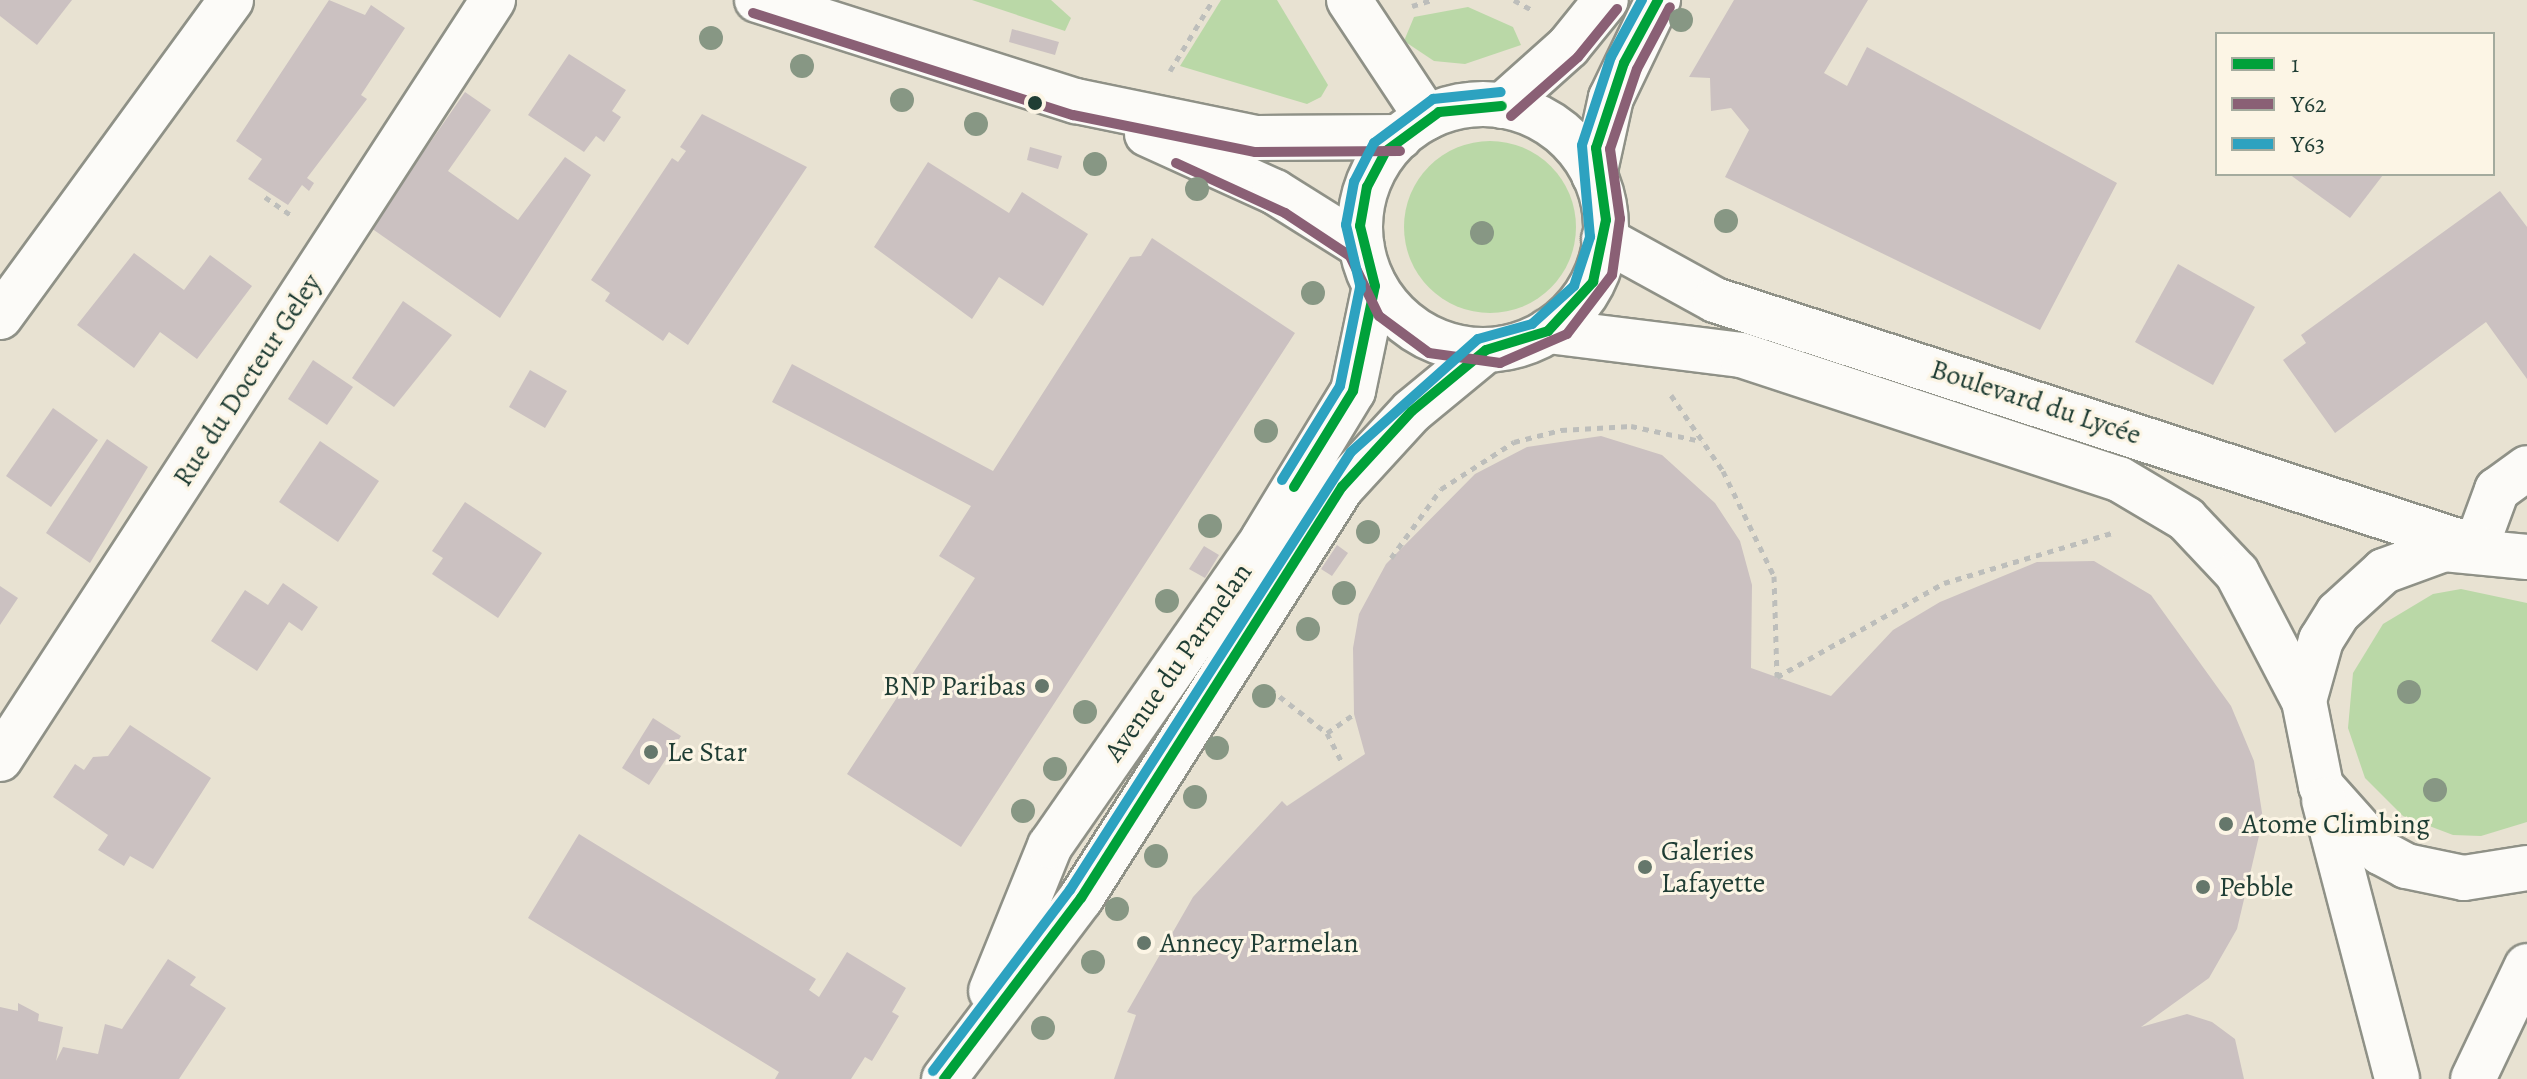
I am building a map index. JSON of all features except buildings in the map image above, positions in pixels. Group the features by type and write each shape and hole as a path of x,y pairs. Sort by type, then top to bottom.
{"main road":[{"path":"0,317 231,0"},
{"name":"Rue du Docteur Geley","path":"0,759 493,0"},
{"path":"757,0 1076,101 1256,138 1414,127 1464,106 1502,106 1557,129 1594,175"},
{"path":"1349,0 1414,127"},
{"path":"1502,106 1568,47 1606,0"},
{"path":"1076,101 1275,192 1368,266 1421,334 1486,350 1548,331 1586,294 1604,239 1594,175 1611,98 1658,0"},
{"path":"1368,266 1367,187 1414,127"},
{"name":"Boulevard du Lycée","path":"1604,239 1715,300 2476,547"},
{"name":"Avenue du Parmelan","path":"971,1037 1050,846 1263,539 1353,391 1368,266"},
{"name":"Boulevard du Lycée","path":"1548,331 1672,342 1741,355 2085,464 2178,514 2237,573 2304,701"},
{"name":"Avenue du Parmelan","path":"944,1079 971,1037 1081,898 1342,487 1412,411 1486,350"},
{"path":"2476,547 2497,490 2527,468"},
{"path":"2397,1079 2321,786 2304,701 2321,640 2359,590 2413,557 2476,547 2527,557"},
{"path":"2321,786 2356,833 2406,866 2464,878 2527,868"},
{"path":"2473,1079 2527,966"}],"path":[{"path":"1167,77 1213,0"},
{"path":"1672,342 1663,384 1702,441 1774,576 1777,677 1944,583 2178,514"},
{"path":"1391,558 1441,489 1514,442 1561,430 1631,426 1702,441"},
{"path":"1296,710 1327,733 1343,764"},
{"path":"1327,733 1354,714"}],"green space":[{"path":"972,0 1051,0 1071,18 1065,31"},
{"path":"1221,0 1277,0 1328,85 1321,97 1307,104 1180,66"},
{"path":"1468,7 1513,27 1521,45 1465,64 1434,61 1404,41 1414,17"},
{"path":"1490,141 1523,147 1551,166 1570,194 1576,227 1570,260 1551,288 1523,307 1490,313 1457,307 1429,288 1410,260 1404,227 1410,194 1429,166 1457,147"},
{"path":"2461,589 2527,603 2527,822 2481,836 2453,835 2403,816 2365,778 2348,728 2353,673 2383,624 2433,594"}],"transit line":[{"name":"Y63","path":"933,1071 1070,890 1351,452 1478,339 1532,324 1574,286 1590,237 1582,145 1611,57 1642,0"},
{"name":"1","path":"1486,350 1548,331 1593,282 1606,220 1596,148 1624,63 1658,0"},
{"name":"Y62","path":"1348,252 1379,316 1429,353 1500,363 1567,334 1612,275 1620,219 1610,149 1637,69 1670,7"},
{"name":"Y62","path":"1511,116 1578,57 1617,9"},
{"name":"Y62","path":"753,13 1073,115 1255,152 1400,151"},
{"name":"Y63","path":"1361,289 1346,225 1354,182 1374,143 1433,99 1501,92"},
{"name":"1","path":"1375,286 1360,226 1367,187 1386,151 1439,112 1502,106"},
{"name":"Y62","path":"1176,163 1285,213 1353,258"},
{"name":"Y63","path":"1282,480 1340,386 1361,283"},
{"name":"1","path":"1294,487 1353,391 1375,286"},
{"name":"1","path":"944,1079 1081,898 1342,487 1412,411 1486,350"}],"place":[{"name":"BNP Paribas","path":"1042,686"},
{"name":"Le Star","path":"651,752"},
{"name":"Atome Climbing","path":"2226,824"},
{"name":"Galeries Lafayette","path":"1645,867"},
{"name":"Pebble","path":"2203,887"},
{"name":"Annecy Parmelan","path":"1144,943"}]}
